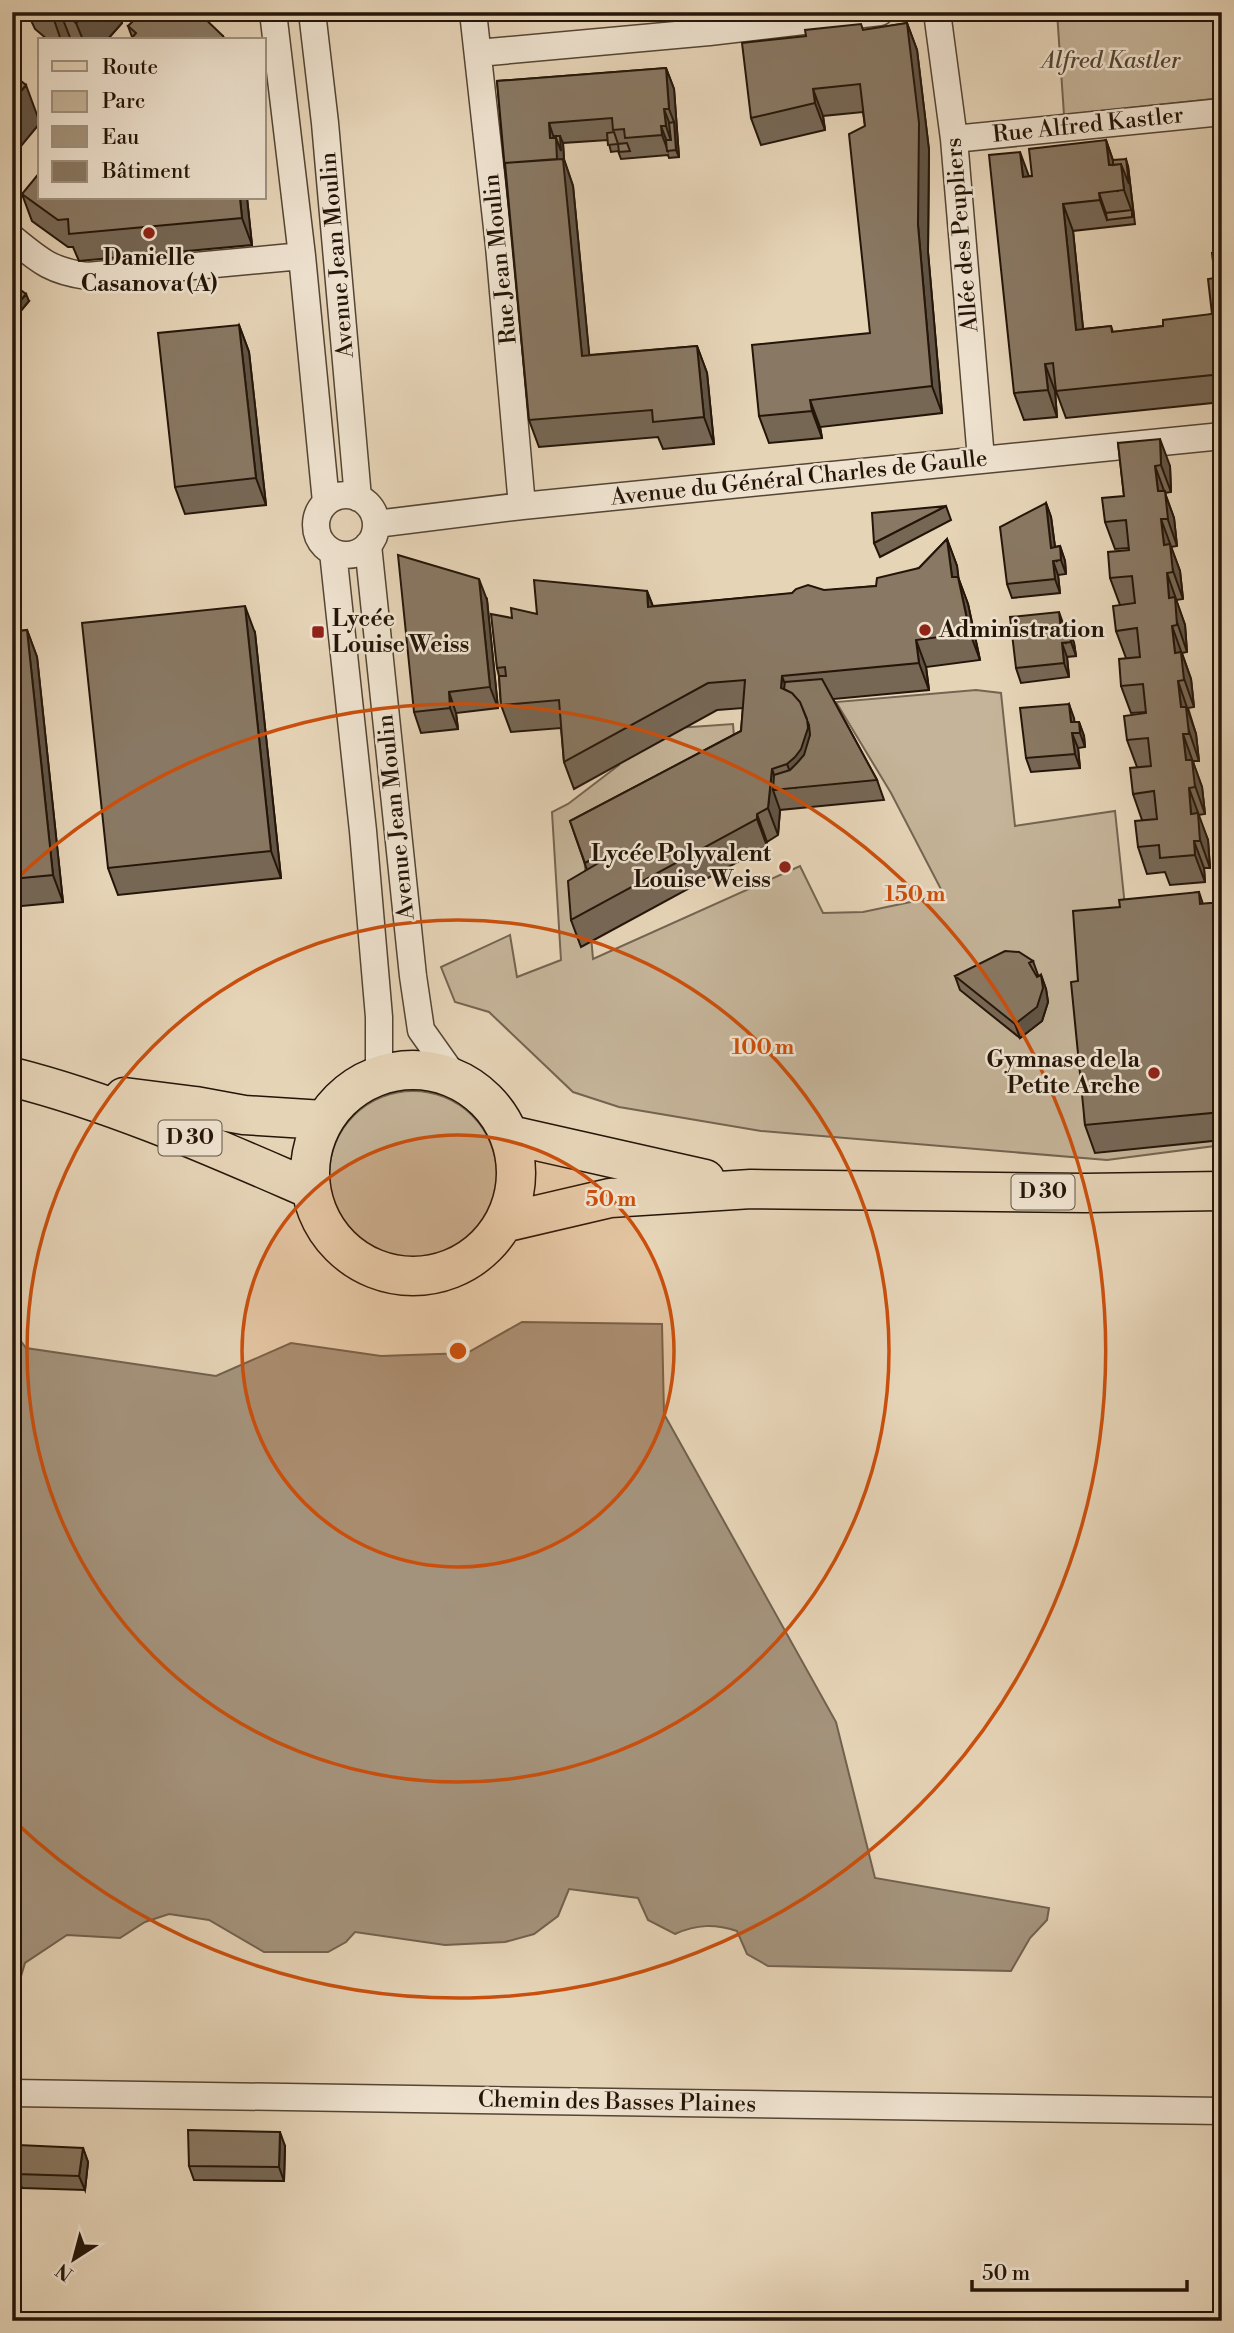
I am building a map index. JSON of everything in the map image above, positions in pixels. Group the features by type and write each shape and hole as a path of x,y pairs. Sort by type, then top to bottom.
{"main road":[{"path":"417,1069 456,1077 488,1101 510,1135 517,1175 511,1209 495,1238 469,1261 438,1274 403,1277 370,1268 342,1249 321,1221 310,1189 310,1155 323,1120 347,1092 379,1074 417,1069"},
{"name":"D 30","path":"12,1077 67,1091 201,1142 310,1189"},
{"name":"D 30","path":"67,1091 195,1106 244,1115 323,1120"},
{"name":"D 30","path":"510,1135 751,1189"},
{"name":"D 30","path":"503,1223 610,1198 751,1189 1085,1193 1222,1191"}],"street":[{"name":"Avenue Jean Moulin","path":"273,12 302,256 326,502"},
{"name":"Avenue Jean Moulin","path":"312,12 325,123 358,498"},
{"name":"Rue Jean Moulin","path":"474,12 499,246 522,506"},
{"path":"478,53 709,32 880,12"},
{"name":"Allée des Peupliers","path":"937,12 954,139 981,459"},
{"name":"Rue Alfred Kastler","path":"954,139 1222,112"},
{"path":"12,238 42,262 64,273 87,276 302,256"},
{"name":"Avenue du Général Charles de Gaulle","path":"333,552 352,555 372,535 522,506 1222,436"},
{"path":"333,552 319,538 316,528 320,510 326,502 342,495 358,498 371,508 372,535"},
{"name":"Avenue Jean Moulin","path":"372,535 411,962 421,1030 456,1077"},
{"name":"Avenue Jean Moulin","path":"333,552 363,831 379,1017 379,1074"},
{"name":"Chemin des Basses Plaines","path":"12,2093 1222,2111"}],"green space":[{"name":"Alfred Kastler","path":"1057,12 1222,12 1222,98 1064,115"},
{"path":"976,690 1001,693 1015,826 1115,811 1126,916 1222,906 1222,1145 1107,1160 761,1131 619,1107 573,1092 489,1012 455,1002 441,967 510,935 517,977 561,960 552,812 568,804 619,765 620,732 733,724 736,762 584,856 593,959 800,866 823,913 863,912 944,895 891,793 836,702"},
{"path":"413,1091 445,1097 472,1116 491,1143 497,1175 491,1207 472,1234 445,1253 413,1259 381,1253 354,1234 335,1207 329,1175 335,1143 354,1116 381,1097"}],"water":[{"path":"522,1322 662,1324 664,1414 836,1722 875,1878 1049,1908 1047,1920 1030,1938 1011,1971 768,1966 747,1954 737,1931 706,1926 675,1934 648,1920 638,1898 569,1889 558,1916 534,1934 505,1942 445,1945 355,1932 346,1942 328,1952 264,1952 209,1920 169,1914 145,1922 120,1938 67,1935 25,1963 19,1983 12,1990 12,1329 26,1348 216,1376 291,1343 381,1356 467,1353"}],"building":[{"path":"63,12 86,12 76,23"},
{"path":"142,12 198,12 224,38 132,38 136,33 128,26"},
{"path":"907,23 919,123 918,225 932,386 810,400 812,411 759,416 752,345 870,333 849,134 865,126 860,84 813,89 815,103 751,118 742,43 806,36 805,30 861,24 863,30"},
{"path":"666,68 669,109 664,109 666,126 661,126 662,135 625,138 624,129 613,130 612,118 549,123 550,138 556,138 557,159 505,163 505,170 497,81"},
{"path":"12,74 26,85 12,102"},
{"path":"674,122 676,150 667,151 666,140 671,140 669,123"},
{"path":"614,132 618,144 608,145 607,133"},
{"path":"554,136 560,136 561,151 556,138"},
{"path":"1106,140 1109,165 1121,164 1124,190 1099,193 1100,200 1063,204 1076,330 1111,326 1112,332 1163,326 1163,320 1212,314 1208,279 1215,278 1212,253 1222,252 1222,374 1056,391 1053,363 1045,364 1048,390 1014,393 989,155 1020,152 1023,177 1032,176 1029,149"},
{"path":"627,143 630,151 619,152 618,144"},
{"path":"563,159 582,356 697,346 704,417 653,422 652,410 529,420 505,163"},
{"path":"1126,159 1129,184 1121,164 1113,165 1113,160"},
{"path":"38,174 38,200 240,200 242,218 69,234 68,219 58,220 22,194"},
{"path":"1132,210 1132,217 1107,220 1106,213"},
{"path":"18,288 26,294 16,306 12,303 12,296"},
{"path":"239,325 256,478 175,487 158,333"},
{"path":"1160,439 1161,465 1155,466 1158,491 1165,491 1168,519 1161,519 1164,545 1170,544 1173,572 1167,573 1169,598 1175,597 1177,625 1172,626 1175,653 1181,652 1184,680 1178,681 1181,707 1186,707 1189,734 1183,734 1186,760 1192,760 1195,787 1189,788 1191,814 1198,813 1200,841 1194,841 1195,855 1160,858 1159,845 1138,847 1135,821 1157,819 1154,791 1133,794 1130,768 1151,766 1148,738 1127,740 1124,716 1146,713 1143,684 1121,686 1119,659 1140,657 1137,628 1116,631 1113,606 1135,603 1132,576 1110,578 1108,552 1129,550 1126,520 1105,522 1102,498 1124,496 1118,443"},
{"path":"1046,503 1051,548 1060,546 1061,560 1053,561 1055,579 1007,584 1000,527"},
{"path":"946,506 874,543 872,513"},
{"path":"947,539 952,577 958,577 970,633 916,640 919,663 782,676 781,688 792,693 800,702 808,728 801,749 795,757 787,764 772,769 768,808 757,814 757,819 571,920 568,881 600,862 598,856 585,863 570,821 741,731 745,680 708,683 564,762 559,700 501,705 499,676 506,676 505,667 497,668 491,614 512,618 511,608 537,614 534,580 647,591 648,607 792,593 808,585 824,590 876,586 877,578 919,568"},
{"path":"398,555 479,579 490,687 449,692 450,708 414,712"},
{"path":"245,606 271,851 108,868 82,623"},
{"path":"1059,612 1061,630 1069,629 1071,642 1062,643 1064,663 1016,668 1010,617"},
{"path":"27,630 53,875 12,879 12,632"},
{"path":"822,679 877,780 773,790 774,775 790,770 797,763 804,755 810,735 800,702 784,689 785,682"},
{"path":"1069,704 1071,722 1079,722 1080,733 1072,733 1075,754 1026,758 1020,708"},
{"name":"Gymnase de la Petite Arche","path":"1199,892 1200,904 1222,902 1222,1112 1085,1125 1071,982 1078,981 1073,911 1120,907 1119,900"},
{"path":"1005,951 1019,952 1033,961 1029,963 1037,977 1041,975 1043,988 1037,1007 1015,1024 955,976"},
{"path":"188,2130 280,2132 279,2167 189,2166"},
{"path":"18,2145 83,2148 79,2176 17,2174"}],"place":[{"name":"Danielle Casanova (A)","path":"149,233"},
{"name":"Administration","path":"925,630"},
{"name":"Lycée Louise Weiss","path":"318,632"},
{"name":"Lycée Polyvalent Louise Weiss","path":"785,867"},
{"name":"Gymnase de la Petite Arche","path":"1154,1073"}]}
